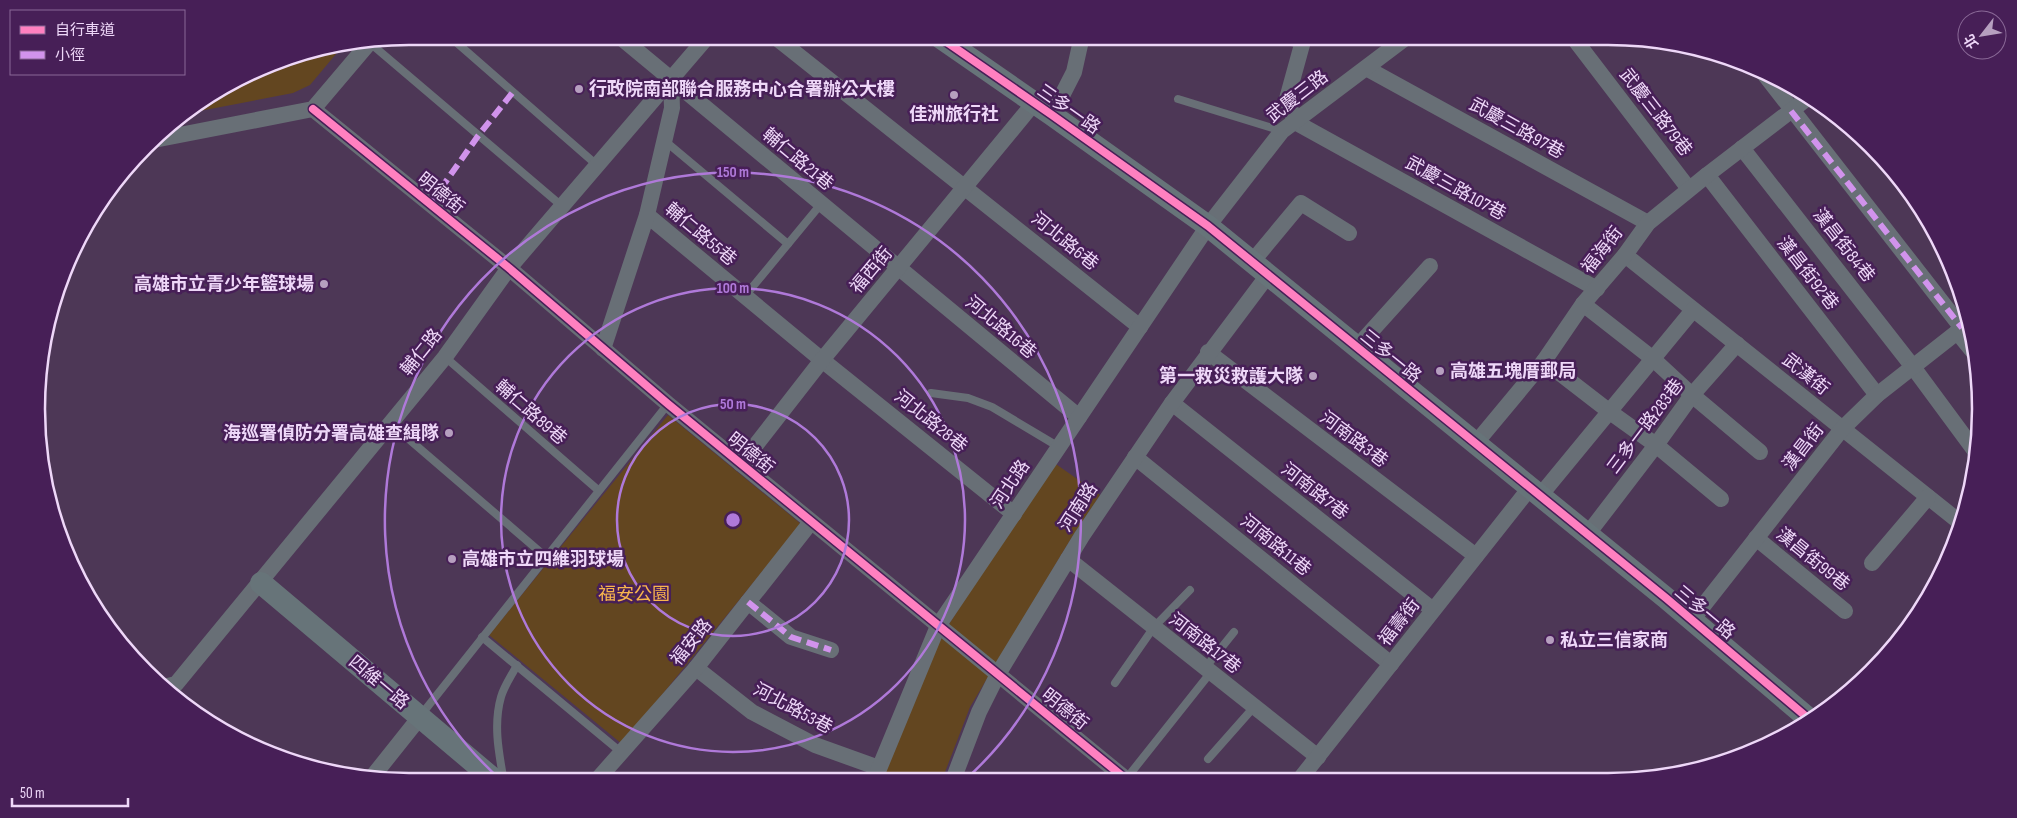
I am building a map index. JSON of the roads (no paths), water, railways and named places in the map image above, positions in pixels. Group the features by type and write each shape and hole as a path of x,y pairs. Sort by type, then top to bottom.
{"street":[{"name":"輔仁路21巷","path":"630,45 898,268"},
{"name":"輔仁路","path":"171,685 176,684 261,582 444,357 509,268 563,208 700,45"},
{"name":"河北路6巷","path":"785,45 1140,327"},
{"name":"三多一路","path":"951,45 1208,226 1692,620 1805,715"},
{"name":"福西街","path":"741,464 822,360 965,187 1043,109 1074,72 1080,45"},
{"path":"1289,127 1287,99 1303,45"},
{"name":"武慶三路","path":"1208,226 1289,127 1396,45"},
{"name":"武慶三路79巷","path":"1579,45 1689,189"},
{"path":"166,138 313,109 365,48"},
{"name":"武慶三路97巷","path":"1366,68 1648,223"},
{"path":"602,349 647,215 672,108 671,80"},
{"path":"1772,84 1963,328"},
{"name":"福海街","path":"1475,444 1544,361 1583,304 1625,255 1648,223 1707,174 1803,102"},
{"name":"明德街","path":"313,109 509,268 602,349 810,522 1120,773"},
{"name":"武慶三路107巷","path":"1289,127 1597,289"},
{"name":"漢昌街84巷","path":"1742,148 1914,367 1970,444"},
{"name":"漢昌街92巷","path":"1707,174 1877,395"},
{"name":"河南路","path":"961,773 979,712 998,674 1068,559 1135,457 1208,352 1301,202 1349,233"},
{"name":"輔仁路55巷","path":"647,215 822,360"},
{"name":"河北路","path":"877,773 938,626 1208,226"},
{"name":"武漢街","path":"1625,255 1955,519"},
{"path":"1357,347 1430,266"},
{"name":"河北路16巷","path":"898,268 1079,417"},
{"path":"1583,304 1652,358 1692,395 1760,452"},
{"name":"福壽街","path":"1305,773 1476,556 1610,412 1652,358 1694,310"},
{"name":"漢昌街","path":"1692,620 1842,428 1877,395 1963,328"},
{"name":"三多一路283巷","path":"1587,535 1692,395 1737,344"},
{"name":"河南路3巷","path":"1208,352 1476,556"},
{"name":"河北路28巷","path":"822,360 1014,514"},
{"path":"1544,361 1656,445 1721,499"},
{"name":"河南路7巷","path":"1172,403 1433,610"},
{"name":"河南路11巷","path":"1135,457 1391,664"},
{"path":"1872,563 1928,497"},
{"name":"福安路","path":"603,773 696,668 810,522"},
{"name":"漢昌街99巷","path":"1756,538 1844,611"},
{"name":"河南路17巷","path":"1068,559 1318,757"},
{"name":"四維一路","path":"261,582 486,773"},
{"path":"748,602 791,637 831,650"},
{"name":"河北路53巷","path":"696,668 752,712 815,746 875,773"},
{"path":"377,771 420,717"}],"lane":[{"path":"459,45 598,166"},
{"path":"374,47 563,208"},
{"path":"1178,99 1289,127"},
{"path":"664,140 788,244"},
{"path":"745,296 821,204"},
{"name":"輔仁路89巷","path":"444,357 598,490"},
{"path":"931,393 968,398 992,406 1059,447"},
{"path":"420,717 668,404"},
{"path":"390,422 546,557"},
{"path":"1115,683 1154,627 1190,590"},
{"path":"1131,773 1234,632"},
{"path":"482,637 622,753"},
{"path":"502,773 496,727 501,696 517,665"},
{"path":"1208,759 1254,707"}],"place":[{"name":"行政院南部聯合服務中心合署辦公大樓","path":"579,89"},
{"name":"佳洲旅行社","path":"954,95"},
{"name":"高雄市立青少年籃球場","path":"324,284"},
{"name":"高雄五塊厝郵局","path":"1440,371"},
{"name":"第一救災救護大隊","path":"1313,376"},
{"name":"海巡署偵防分署高雄查緝隊","path":"449,433"},
{"name":"高雄市立四維羽球場","path":"452,559"},
{"name":"私立三信家商","path":"1550,640"}],"park label":[{"name":"福安公園","path":"634,594"}]}
